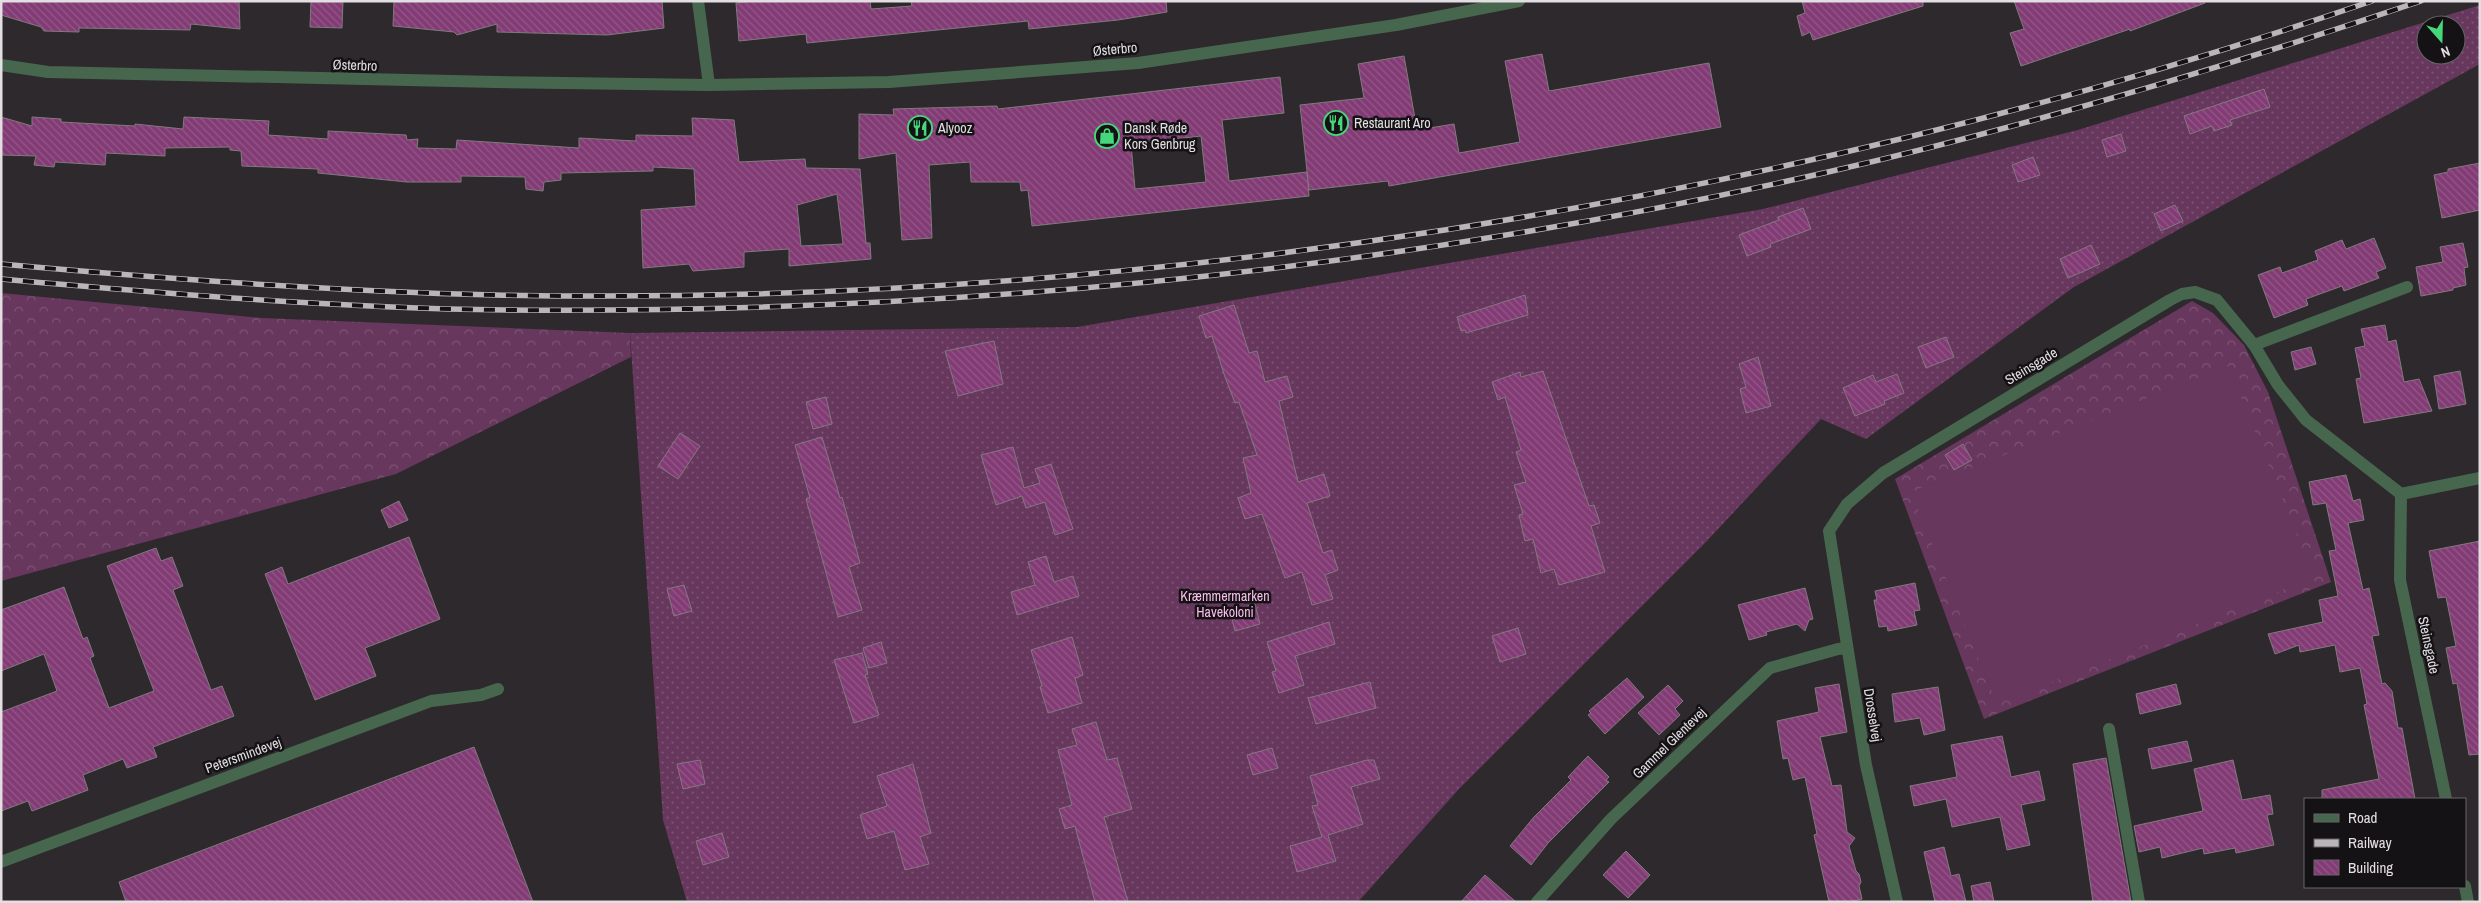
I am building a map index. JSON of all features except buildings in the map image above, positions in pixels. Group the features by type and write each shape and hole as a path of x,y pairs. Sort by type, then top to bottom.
{"street":[{"path":"698,1 709,85"},
{"name":"Østerbro","path":"1,65 48,72 412,81 709,85 889,82 1138,63 1396,25 1519,1"},
{"path":"2254,345 2407,287"},
{"name":"Steinsgade","path":"1829,531 1847,504 1883,473 2182,294 2195,292 2217,300 2254,345 2278,385 2306,420 2400,494 2400,580 2446,798"},
{"path":"2400,494 2480,478"},
{"name":"Drosselvej","path":"1829,531 1866,765 1897,902"},
{"name":"Gammel Glentevej","path":"1537,902 1611,819 1770,668 1847,648"},
{"name":"Petersmindevej","path":"1,862 431,702 481,695 498,689"},
{"path":"2109,729 2139,902"},
{"path":"2465,888 2468,902"}],"green space":[{"name":"Kræmmermarken Havekoloni","path":"2480,5 2480,64 2074,287 1866,439 1821,419 1704,544 1458,790 1358,902 687,902 663,820 630,333 1077,327 1763,209 2078,130 2416,25 2416,65 2466,65 2466,15 2448,15"},
{"path":"1,293 262,318 630,333 631,357 396,474 1,581"},
{"path":"2192,301 2213,313 2244,345 2268,392 2331,582 1984,719 1895,479"},
{"path":"2228,366 2314,577 1997,704 1911,492"}],"railway":[{"path":"1,264 248,284 371,291 495,295 732,295 971,283 1209,262 1446,230 1682,188 1916,135 2146,73 2372,1"},
{"path":"1,279 190,295 316,303 506,310 673,309 839,304 1005,294 1171,280 1336,260 1501,236 1665,207 1828,172 1978,135 2127,94 2421,1"}],"place":[{"name":"Restaurant Aro","path":"1336,123"},
{"name":"Alyooz","path":"920,128"},
{"name":"Dansk Røde Kors Genbrug","path":"1107,136"}]}
